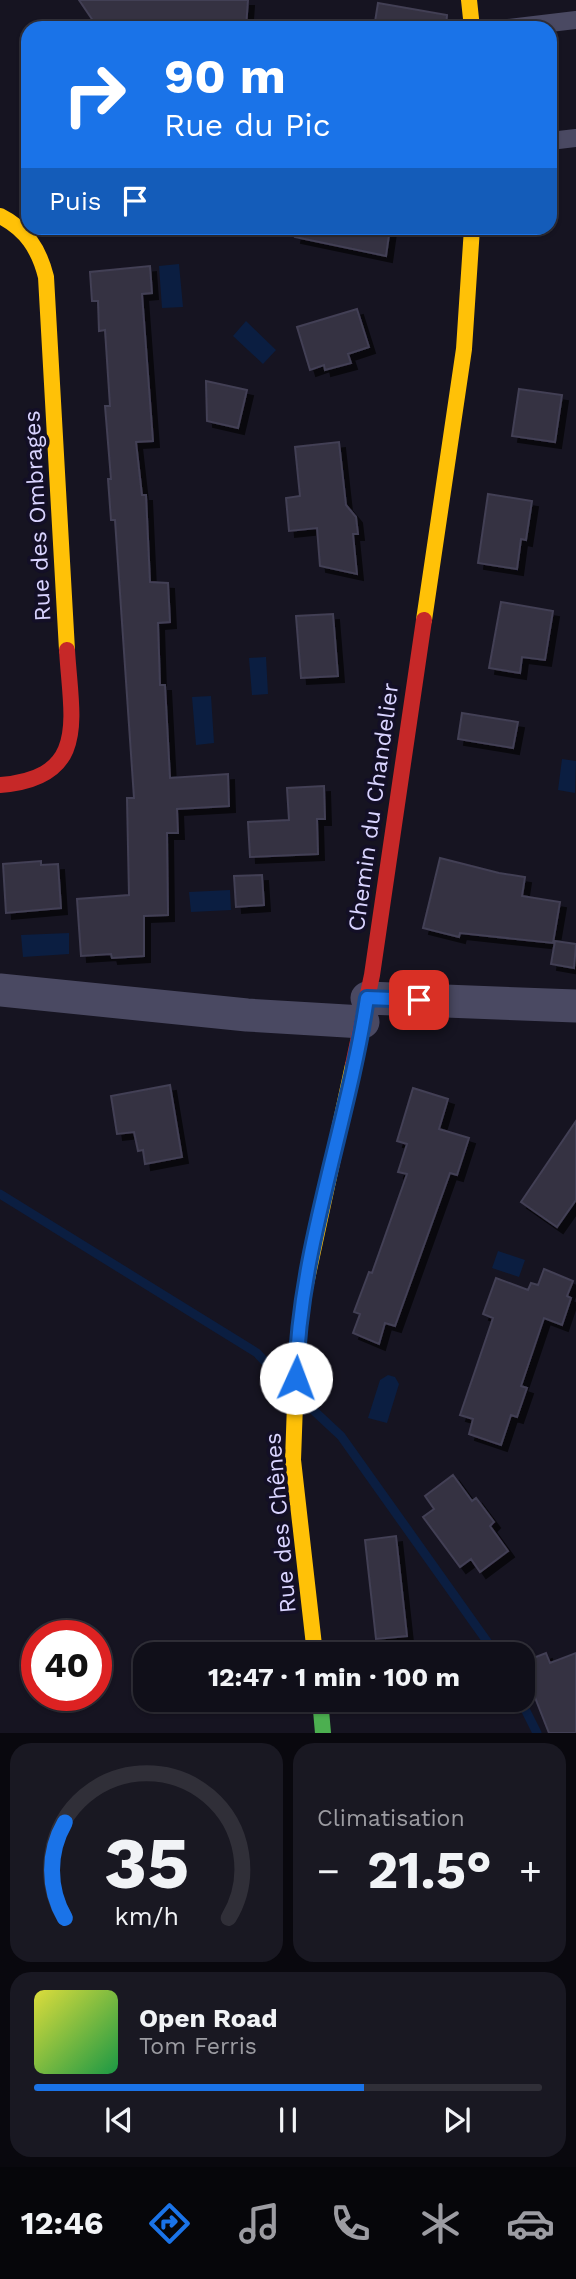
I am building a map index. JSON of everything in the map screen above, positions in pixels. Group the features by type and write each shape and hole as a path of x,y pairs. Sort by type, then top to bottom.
{"street":[{"path":"469,0 471,21"},
{"name":"Rue des Ombrages","path":"0,216 21,228"},
{"name":"Rue des Ombrages","path":"0,785 23,784 43,778 59,763 67,750 72,731 46,277 41,255 27,235"},
{"name":"Chemin du Chandelier","path":"296,1389 297,1349 304,1293 365,1010 464,349 472,235"},
{"path":"0,990 247,1015 576,1006"},
{"name":"Rue des Chênes","path":"296,1389 293,1460 314,1642"},
{"path":"321,1712 323,1733"}],"lane":[{"path":"557,22 576,20"},
{"path":"557,140 576,138"}],"water":[{"path":"179,264 183,307 162,308 159,266"},
{"path":"246,321 276,350 263,364 233,336"},
{"path":"266,657 268,694 252,695 249,658"},
{"path":"211,696 214,743 196,745 192,697"},
{"path":"562,759 576,761 575,793 558,790"},
{"path":"230,890 231,910 191,912 189,892"},
{"path":"69,933 69,954 23,957 21,935"},
{"path":"498,1251 525,1260 519,1277 492,1268"},
{"path":"388,1375 395,1377 399,1384 387,1423 368,1418 380,1380"}],"building":[{"path":"79,0 248,0 246,21 93,21"},
{"path":"378,3 447,15 447,21 375,21"},
{"path":"295,235 389,235 386,256"},
{"path":"150,266 152,293 142,294 153,441 136,442 142,495 146,495 150,582 168,583 170,622 158,623 160,685 165,685 170,778 228,774 229,806 177,809 178,833 167,833 168,915 144,916 144,956 81,956 77,899 129,895 127,798 134,798 115,520 111,520 108,479 111,479 105,406 110,406 105,330 99,331 98,301 92,301 90,272"},
{"path":"357,309 369,347 348,354 351,363 325,370 324,365 310,370 297,327"},
{"path":"206,381 247,390 238,428 207,421"},
{"path":"519,389 562,395 555,442 512,436"},
{"path":"339,442 346,505 356,517 358,534 353,534 357,574 320,566 317,528 289,531 286,498 300,496 295,447"},
{"path":"488,494 532,501 526,540 521,539 517,569 478,563"},
{"path":"501,602 553,611 545,660 522,657 520,673 489,668"},
{"path":"333,614 338,676 301,678 296,616"},
{"path":"462,713 518,722 513,748 458,739"},
{"path":"324,786 325,819 317,819 318,854 250,857 248,822 289,820 287,788"},
{"path":"440,858 525,877 522,896 560,902 553,943 460,933 459,937 423,928"},
{"path":"41,861 41,865 58,864 61,908 6,913 3,864"},
{"path":"262,875 264,905 236,907 234,876"},
{"path":"555,941 576,944 574,968 551,964"},
{"path":"170,1085 182,1157 145,1164 143,1150 138,1151 134,1132 117,1134 111,1096"},
{"path":"413,1088 448,1099 439,1129 469,1138 457,1175 450,1173 395,1326 385,1323 379,1344 353,1333 360,1314 354,1312 369,1272 372,1273 407,1174 398,1172 407,1144 397,1141"},
{"path":"576,1121 576,1200 557,1227 521,1202"},
{"path":"544,1269 573,1281 567,1296 571,1298 562,1325 544,1318 521,1386 527,1388 517,1417 511,1415 501,1445 469,1434 473,1419 460,1415 493,1318 483,1314 496,1278 528,1290 531,1283 538,1285"},
{"path":"453,1475 472,1501 476,1498 494,1522 490,1526 508,1551 480,1572 471,1559 460,1567 423,1517 434,1509 425,1496"},
{"path":"396,1536 407,1636 376,1639 365,1540"},
{"path":"546,1653 550,1663 576,1653 576,1733 549,1733 535,1697 535,1657"}],"waterway":[{"path":"0,1194 257,1353 272,1369"},
{"path":"311,1408 341,1436 487,1642"},
{"path":"526,1712 537,1733"}],"traffic: fast":[{"path":"321,1712 323,1733"}],"traffic: slow":[{"path":"469,0 471,21"},
{"path":"0,216 21,231"},
{"path":"25,235 40,257 46,277 67,650"},
{"path":"424,620 464,349 472,235"},
{"path":"314,1642 293,1460 297,1348 304,1293 353,1065"}],"traffic: jam":[{"path":"353,1065 372,975 424,620"},
{"path":"0,785 29,780 49,771 62,757 69,740 71,721 67,650"}],"route":[{"path":"296,1378 304,1293 367,998 419,1000"}]}
